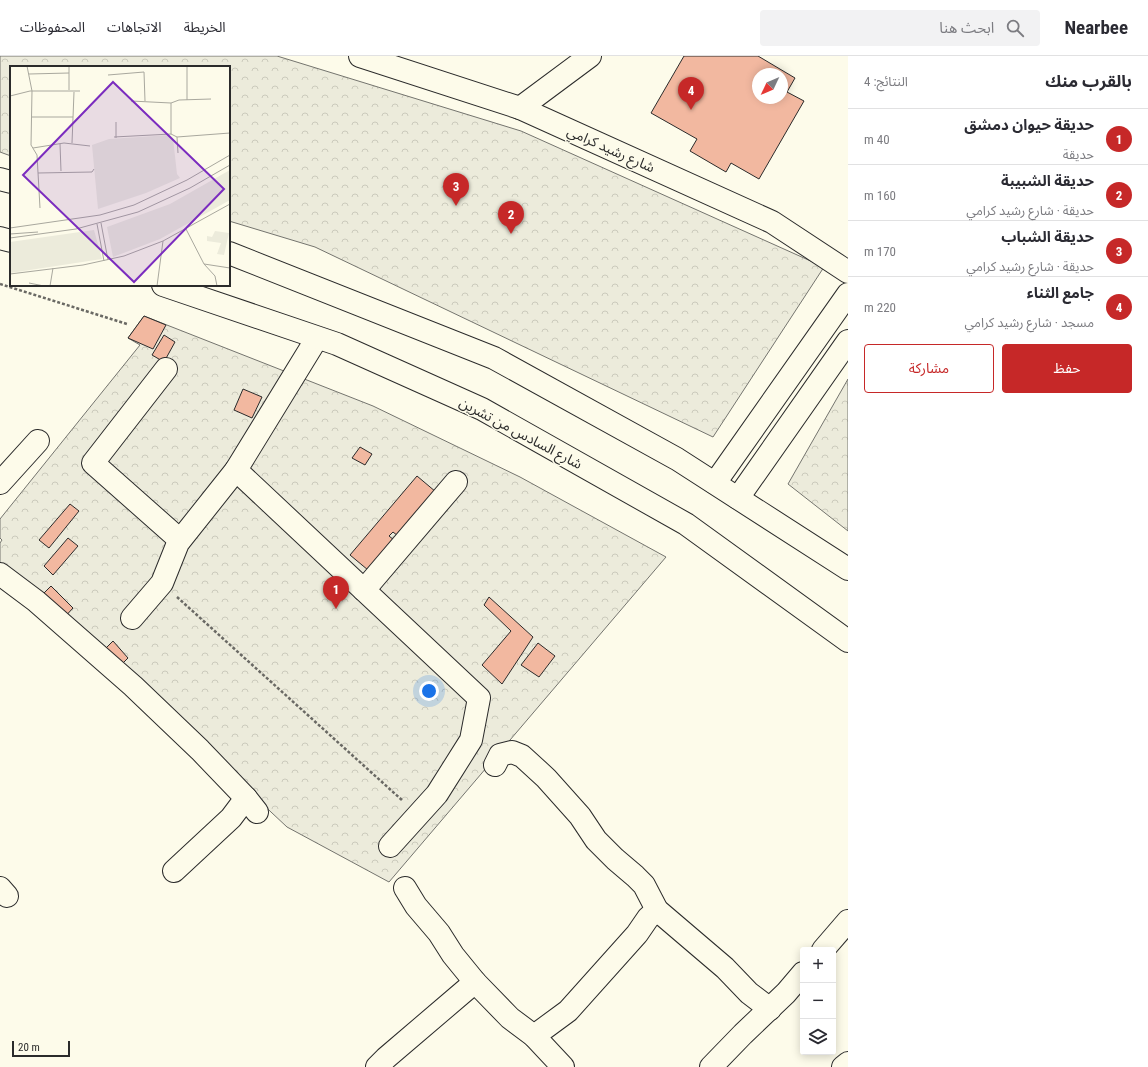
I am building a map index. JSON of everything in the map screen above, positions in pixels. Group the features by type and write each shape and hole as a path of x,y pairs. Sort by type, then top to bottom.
{"main road":[{"name":"شارع رشيد كرامي","path":"360,56 520,108 772,222 848,272"},
{"path":"520,108 590,56"},
{"path":"0,179 10,182"},
{"path":"0,238 10,241"},
{"path":"230,253 494,358 677,459 848,569"},
{"name":"شارع السادس من تشرين","path":"166,286 337,344 482,409 692,529 848,641"},
{"path":"715,483 848,294"},
{"path":"132,618 162,583 178,543 236,470 317,338"},
{"path":"738,498 848,341"},
{"path":"166,369 93,463 180,540"},
{"path":"0,483 38,441"},
{"path":"236,470 479,698 471,740 437,794 390,846"},
{"path":"364,590 456,482"},
{"path":"0,574 36,601 133,686 200,750 251,805 231,818 174,871"},
{"path":"496,765 500,755 512,752 522,756 546,778 580,816 596,840 644,885 657,910 725,968 749,993 770,1009"},
{"path":"405,888 416,906 439,933 453,955 475,982 510,1018 534,1036 563,1067"},
{"path":"534,1036 568,1011 636,934 648,918 657,910"},
{"path":"826,947 848,921"},
{"path":"711,1067 786,993 800,977"},
{"path":"377,1067 475,982"},
{"path":"843,1067 848,1063"}],"path":[{"path":"0,284 127,324"},
{"path":"162,583 418,815"}],"green space":[{"path":"0,56 277,56 521,131 824,267 713,437 315,247 230,221 230,66 10,66 10,156 0,152"},
{"path":"144,316 373,406 520,477 666,557 389,882 287,827 0,564 0,543 2,540 0,538 0,519 140,345 128,338"},
{"path":"848,379 848,531 788,484"}],"building":[{"path":"684,56 758,56 778,68 752,68 752,104 788,104 788,93 804,101 759,179 731,163 726,172 690,151 697,139 651,113"},
{"path":"788,74 795,78 788,90"},
{"path":"144,316 166,325 153,349 128,338"},
{"path":"164,335 175,342 164,362 152,355"},
{"path":"243,389 262,397 252,418 234,410"},
{"path":"360,447 372,454 365,465 352,458"},
{"path":"417,476 436,492 398,536 393,532 389,536 394,540 368,570 350,555"},
{"path":"70,504 79,511 49,548 39,540"},
{"path":"68,538 78,546 53,575 44,566"},
{"path":"51,586 73,608 62,620 39,598"},
{"path":"489,597 533,637 502,684 482,665 511,631 484,605"},
{"path":"113,641 128,658 115,671 99,655"},
{"path":"538,643 555,656 539,677 521,665"}],"place":[{"name":"جامع الثناء","path":"691,110"},
{"name":"حديقة الشباب","path":"456,206"},
{"name":"حديقة الشبيبة","path":"511,234"},
{"name":"حديقة حيوان دمشق","path":"336,609"}]}
